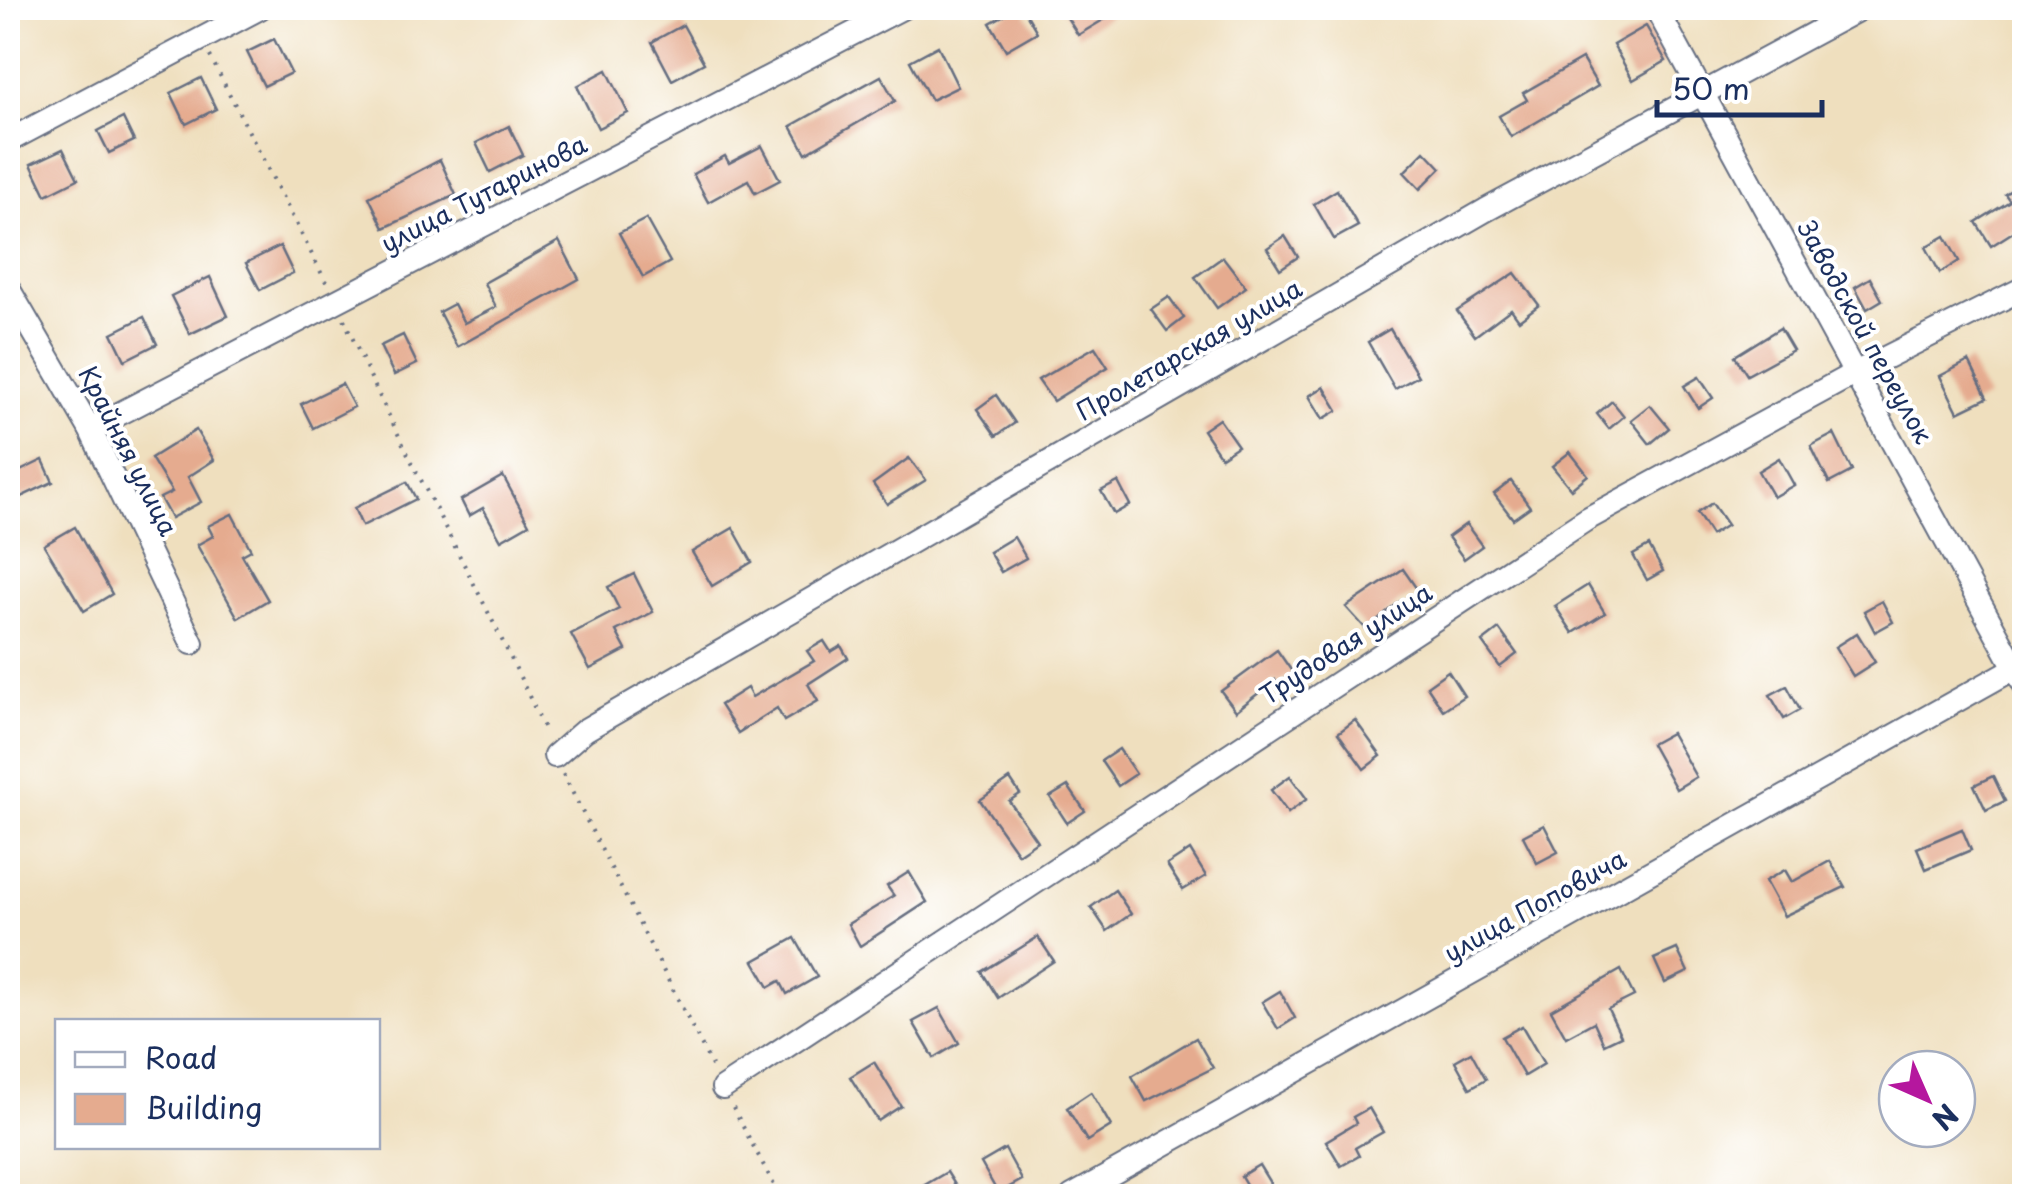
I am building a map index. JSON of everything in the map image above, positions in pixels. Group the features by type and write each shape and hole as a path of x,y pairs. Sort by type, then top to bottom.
{"street":[{"path":"8,141 260,8"},
{"name":"улица Тутаринова","path":"90,429 902,8"},
{"name":"Заводской переулок","path":"1656,8 2022,671"},
{"name":"Пролетарская улица","path":"555,756 585,730 1469,220 1861,8"},
{"name":"Крайняя улица","path":"8,288 90,429 192,643"},
{"name":"Трудовая улица","path":"723,1088 1587,519 1855,372 2024,288"},
{"name":"улица Поповича","path":"1072,1196 2022,671"}],"path":[{"path":"201,39 479,588 580,816 780,1196"}],"building":[{"path":"1023,8 1037,32 1006,50 990,23"},
{"path":"1061,8 1123,8 1078,35"},
{"path":"683,25 704,63 672,80 652,42"},
{"path":"1646,26 1666,61 1633,80 1613,45"},
{"path":"274,39 291,73 264,86 247,52"},
{"path":"938,46 958,87 931,100 910,61"},
{"path":"1582,59 1598,86 1511,137 1499,116 1527,100 1523,93"},
{"path":"607,70 628,113 598,128 577,86"},
{"path":"881,76 895,101 806,153 791,126"},
{"path":"201,78 216,109 186,124 171,93"},
{"path":"123,118 134,141 109,153 98,131"},
{"path":"509,126 523,155 490,172 476,143"},
{"path":"762,146 780,180 755,193 748,180 708,202 693,174 725,156 729,163"},
{"path":"63,149 78,179 46,195 31,164"},
{"path":"1425,151 1441,168 1420,189 1404,172"},
{"path":"440,160 456,195 384,228 369,197"},
{"path":"2024,181 2024,225 1991,246 1976,222 2010,201 2005,194"},
{"path":"1337,190 1358,226 1334,239 1314,204"},
{"path":"646,219 670,262 643,277 619,233"},
{"path":"1285,236 1298,257 1280,269 1267,248"},
{"path":"1945,236 1959,261 1940,273 1926,247"},
{"path":"559,241 579,279 457,347 439,312 454,304 464,323 496,307 484,283"},
{"path":"280,246 293,273 260,290 246,263"},
{"path":"1223,257 1246,287 1217,308 1195,277"},
{"path":"1515,273 1539,305 1519,320 1511,309 1475,336 1457,311"},
{"path":"210,277 228,316 190,334 171,296"},
{"path":"1870,278 1882,300 1867,309 1855,287"},
{"path":"1169,297 1184,318 1167,331 1151,309"},
{"path":"144,317 157,344 125,360 112,333"},
{"path":"1780,328 1793,350 1747,375 1735,356"},
{"path":"1390,329 1418,376 1395,389 1368,342"},
{"path":"403,335 417,364 394,375 380,346"},
{"path":"1095,347 1108,367 1053,401 1038,380"},
{"path":"1969,361 1987,398 1958,412 1940,376"},
{"path":"1699,377 1713,398 1698,408 1684,386"},
{"path":"342,384 354,407 313,428 301,404"},
{"path":"1324,387 1338,410 1323,419 1309,396"},
{"path":"996,395 1015,423 996,436 977,409"},
{"path":"1612,401 1624,416 1609,429 1597,414"},
{"path":"1650,405 1669,428 1650,444 1631,420"},
{"path":"1219,419 1238,446 1221,457 1203,430"},
{"path":"196,430 214,460 188,477 201,502 171,518 160,498 172,492 151,458"},
{"path":"1834,434 1852,471 1829,483 1811,446"},
{"path":"1570,452 1588,475 1571,489 1552,466"},
{"path":"909,458 926,480 887,504 873,484"},
{"path":"1779,458 1794,485 1773,497 1758,471"},
{"path":"43,460 53,482 8,503 8,477"},
{"path":"503,476 529,524 501,540 483,508 469,516 461,500"},
{"path":"1511,481 1530,507 1513,519 1494,494"},
{"path":"407,482 416,499 362,526 354,508"},
{"path":"1118,482 1130,505 1114,514 1101,491"},
{"path":"1712,503 1727,525 1711,535 1697,513"},
{"path":"232,514 251,550 242,555 268,600 238,618 197,545 213,536 208,526"},
{"path":"1466,524 1482,546 1464,559 1448,537"},
{"path":"75,527 112,594 84,611 44,545"},
{"path":"733,528 752,562 712,586 692,552"},
{"path":"1014,537 1026,558 1001,572 989,552"},
{"path":"1649,546 1663,571 1647,580 1633,555"},
{"path":"1403,569 1419,592 1399,602 1367,630 1346,607"},
{"path":"634,574 653,612 616,631 626,650 590,669 571,634 619,609 608,587"},
{"path":"1588,585 1605,613 1573,633 1555,606"},
{"path":"1882,601 1893,622 1875,632 1864,611"},
{"path":"1499,629 1517,654 1500,667 1482,642"},
{"path":"1857,633 1875,662 1853,676 1835,647"},
{"path":"824,641 831,652 841,646 848,658 808,684 818,701 784,721 777,708 738,733 720,705 747,688 752,697 814,661 807,651"},
{"path":"1277,650 1293,673 1277,684 1275,680 1236,711 1221,691"},
{"path":"1448,671 1464,696 1443,710 1427,686"},
{"path":"1787,686 1800,710 1784,719 1770,695"},
{"path":"1355,720 1381,756 1364,769 1338,733"},
{"path":"1671,733 1696,777 1676,789 1651,744"},
{"path":"1119,749 1136,774 1118,786 1101,761"},
{"path":"1290,776 1307,799 1288,813 1271,790"},
{"path":"1993,776 2005,801 1986,810 1974,785"},
{"path":"1010,779 1020,794 1009,801 1037,841 1018,854 980,800"},
{"path":"1068,786 1085,811 1067,823 1050,797"},
{"path":"1544,825 1558,852 1537,863 1523,836"},
{"path":"1962,829 1971,850 1926,869 1917,848"},
{"path":"1190,850 1206,876 1183,890 1167,865"},
{"path":"1830,861 1845,887 1784,916 1765,881 1785,870 1792,882"},
{"path":"909,872 927,902 860,946 848,924 894,896 887,886"},
{"path":"1115,890 1131,914 1107,931 1091,907"},
{"path":"1038,937 1054,961 998,998 982,972"},
{"path":"795,938 817,977 787,994 780,981 769,987 754,961"},
{"path":"1677,949 1688,972 1665,983 1654,959"},
{"path":"1621,970 1634,996 1608,1009 1621,1036 1604,1044 1594,1022 1566,1037 1551,1010"},
{"path":"1280,991 1295,1018 1278,1029 1262,1002"},
{"path":"939,1008 959,1043 934,1058 913,1022"},
{"path":"1522,1026 1544,1064 1524,1076 1502,1037"},
{"path":"1196,1038 1213,1068 1146,1101 1132,1076"},
{"path":"1471,1052 1486,1079 1470,1088 1455,1061"},
{"path":"874,1062 901,1106 878,1121 850,1077"},
{"path":"1091,1092 1111,1126 1087,1141 1067,1108"},
{"path":"1369,1108 1383,1132 1355,1148 1359,1156 1341,1166 1326,1141 1356,1123 1353,1117"},
{"path":"1005,1149 1022,1180 998,1193 981,1163"},
{"path":"1259,1165 1278,1196 1253,1196 1241,1176"},
{"path":"947,1172 962,1196 906,1196"}]}
